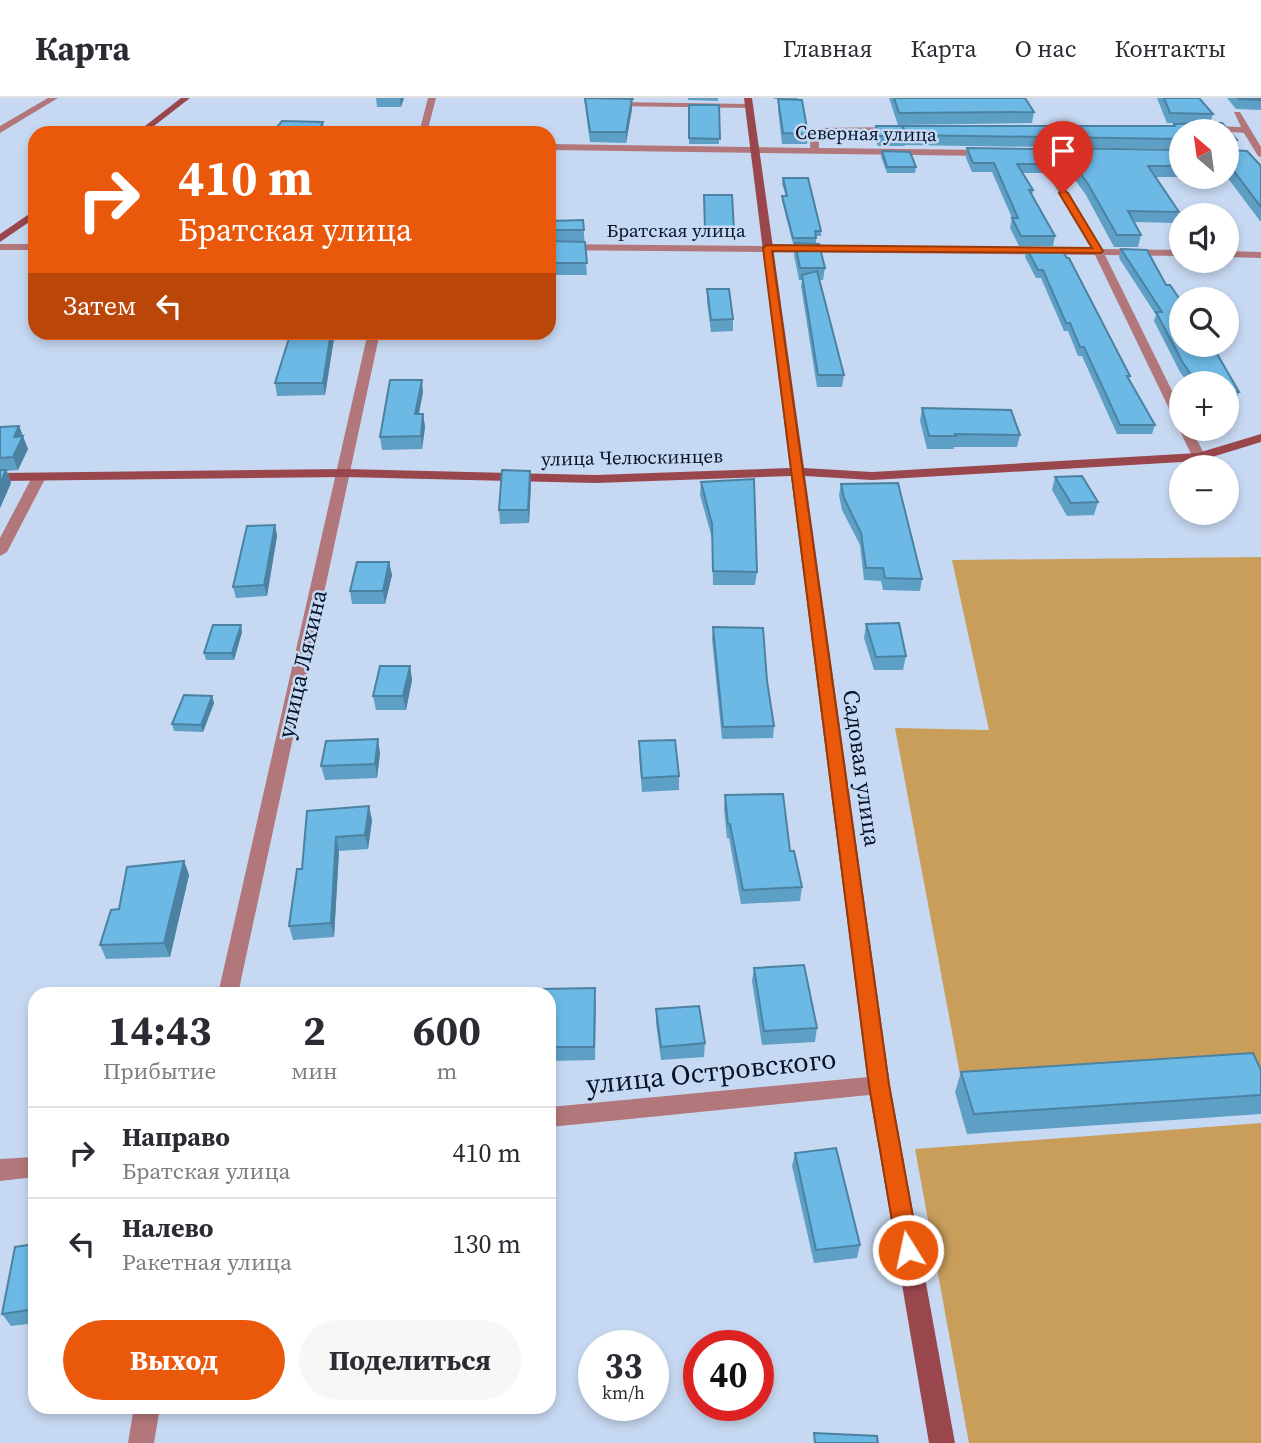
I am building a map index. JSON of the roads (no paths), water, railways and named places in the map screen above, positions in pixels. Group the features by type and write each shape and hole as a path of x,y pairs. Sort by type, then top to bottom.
{"street":[{"path":"0,130 54,98"},
{"path":"149,126 186,98"},
{"path":"425,126 432,98"},
{"path":"602,98 615,104 749,102"},
{"name":"Садовая улица","path":"749,102 879,1085 942,1443"},
{"path":"1237,114 1261,155 1250,156"},
{"path":"814,150 815,131 910,130"},
{"path":"1239,130 1246,130"},
{"name":"Северная улица","path":"556,147 1079,154"},
{"path":"1040,154 1098,251 1169,396"},
{"path":"0,239 28,218"},
{"path":"0,247 28,247"},
{"name":"Братская улица","path":"556,247 1169,253"},
{"path":"1239,254 1261,255"},
{"name":"улица Ляхина","path":"230,987 372,340"},
{"name":"улица Челюскинцев","path":"1206,455 1261,438"},
{"name":"улица Челюскинцев","path":"0,477 345,473 596,480 797,472 872,476 1169,459"},
{"path":"0,552 39,477"},
{"name":"улица Островского","path":"556,1116 879,1085"},
{"path":"0,1170 28,1168"},
{"path":"141,1443 146,1414"}]}
